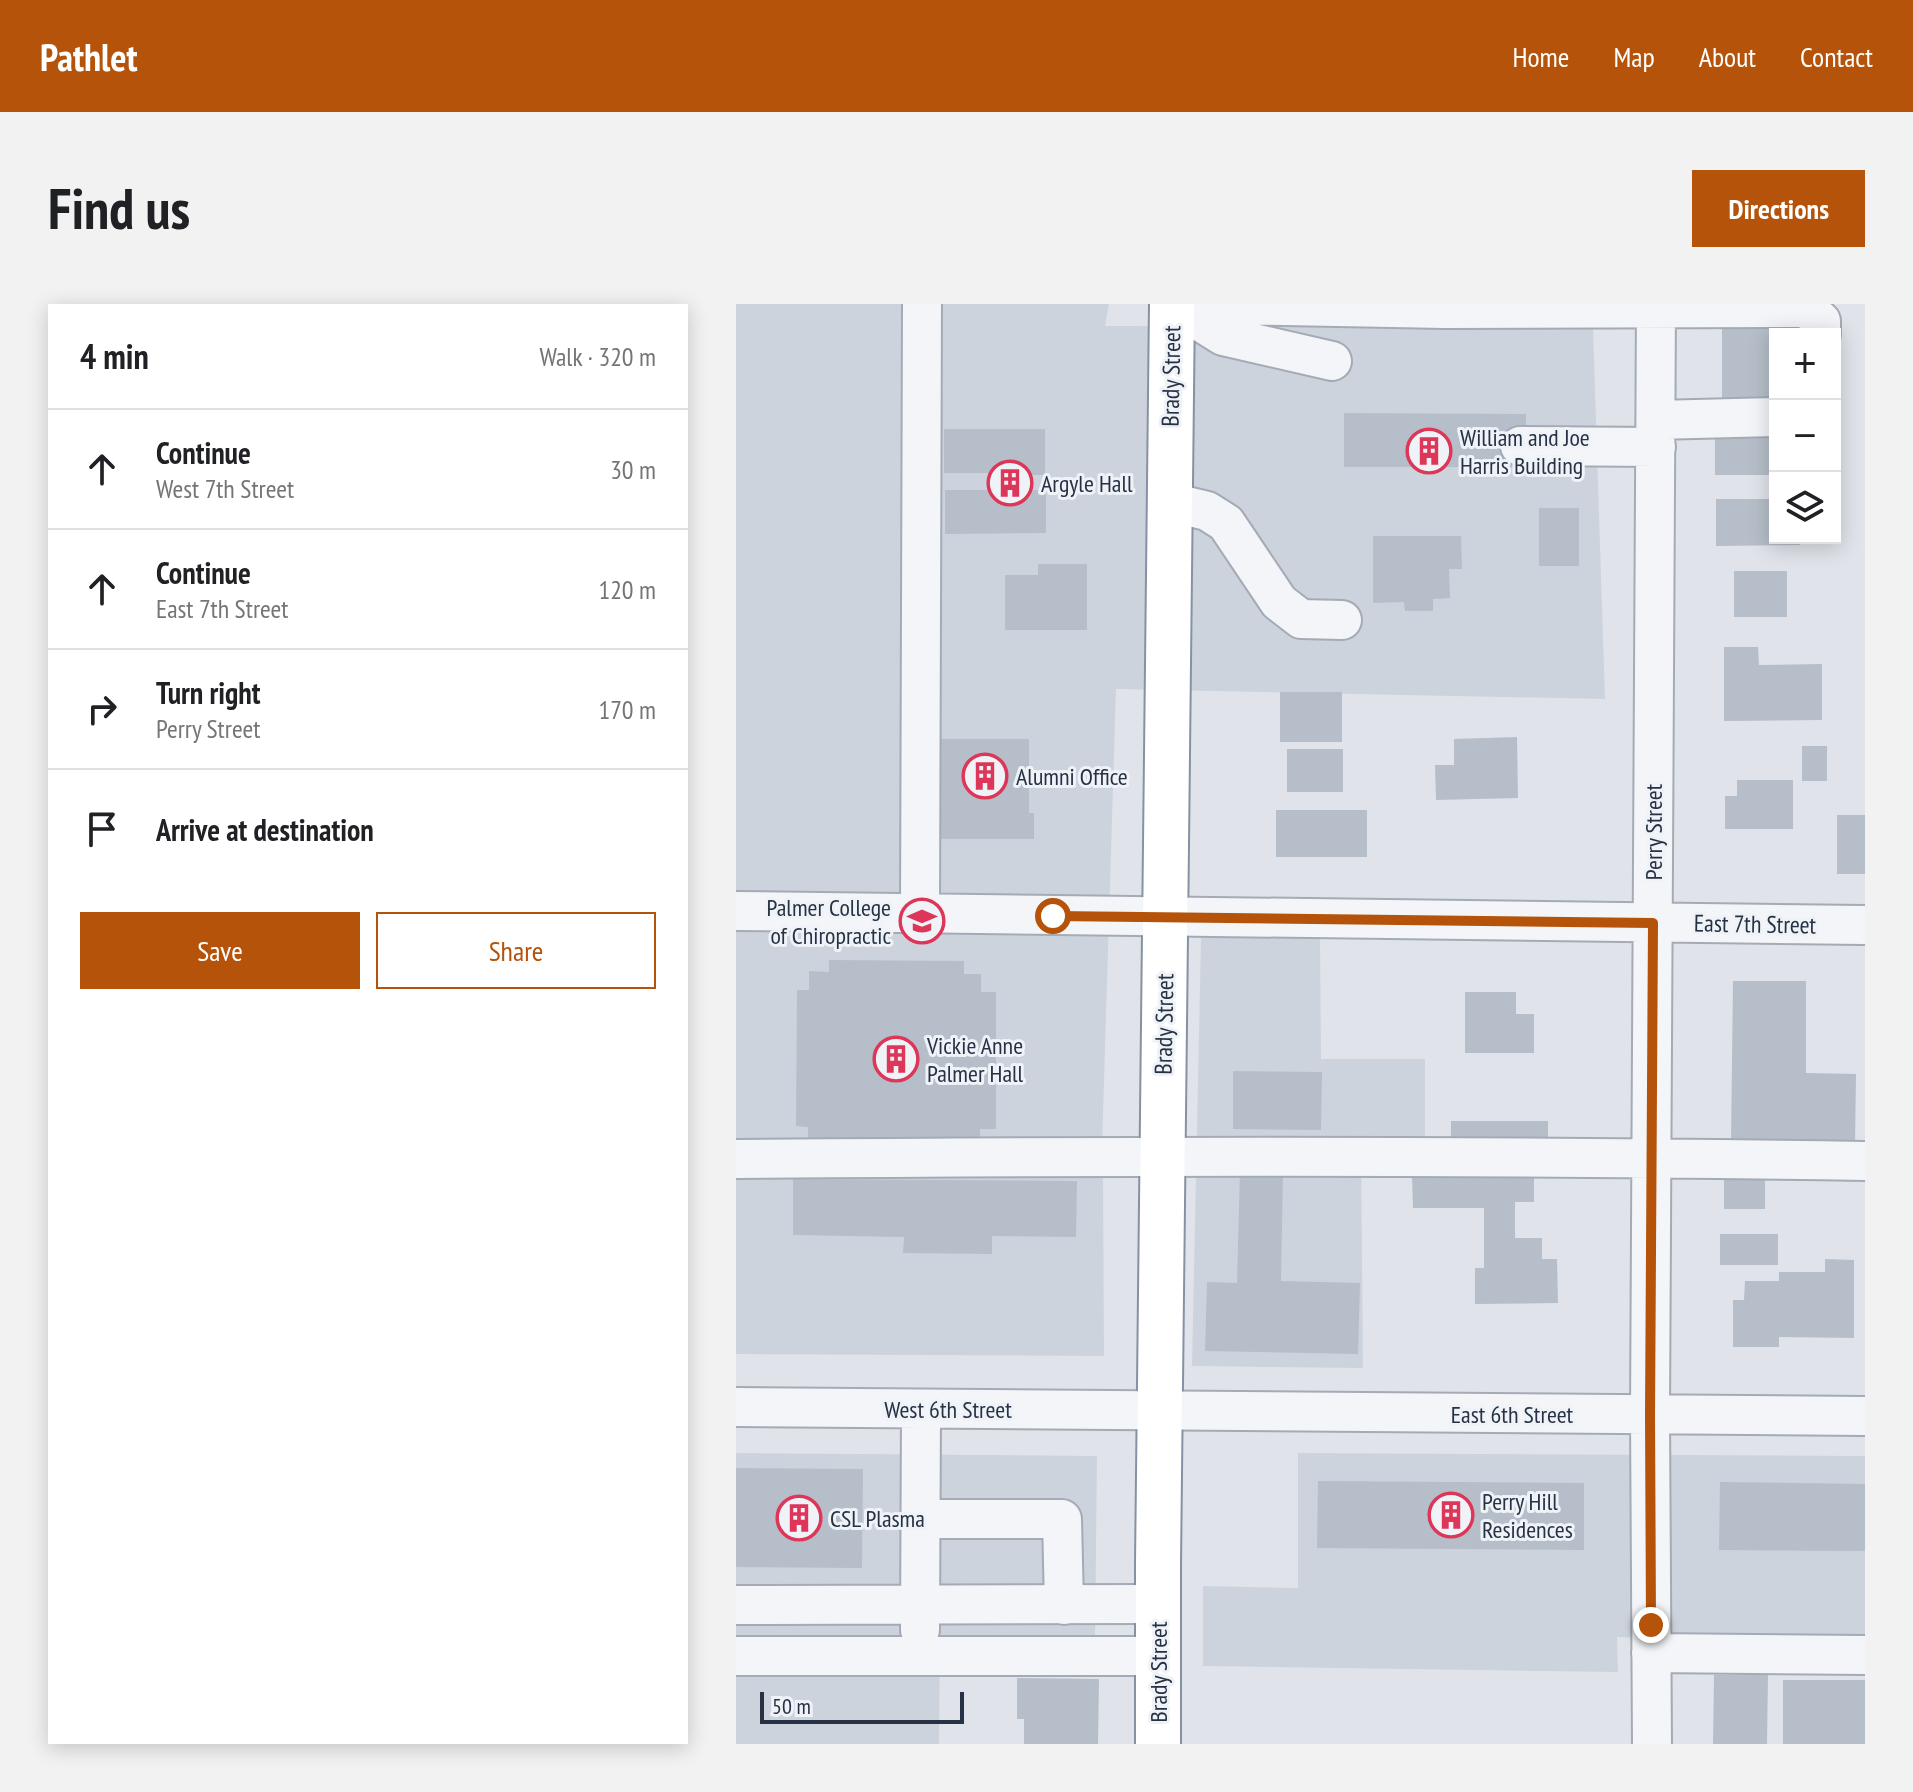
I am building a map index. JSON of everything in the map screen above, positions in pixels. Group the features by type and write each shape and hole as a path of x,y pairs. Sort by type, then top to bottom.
{"highway":[{"name":"Brady Street","path":"1158,1744 1172,304"}],"street":[{"path":"920,914 922,304"},
{"path":"1172,304 1806,308 1821,321 1821,328"},
{"path":"1172,304 1223,336 1332,361"},
{"name":"Perry Street","path":"1652,1744 1650,1415 1656,306"},
{"path":"1520,446 1769,418"},
{"path":"1170,502 1207,511 1226,523 1279,602 1301,619 1342,620"},
{"name":"East 7th Street","path":"736,911 1865,925"},
{"path":"736,1159 1163,1155 1865,1161"},
{"name":"West 6th Street","path":"736,1407 1160,1411"},
{"path":"920,1656 921,1409"},
{"name":"East 6th Street","path":"1160,1411 1865,1416"},
{"path":"921,1519 1062,1519 1064,1605"},
{"path":"736,1605 1158,1604"},
{"path":"1651,1653 1865,1655"},
{"path":"736,1656 1158,1656"}],"shaded area":[{"name":"Palmer College of Chiropractic","path":"736,304 1109,304 1105,326 1593,327 1605,699 1116,689 1102,1147 736,1142"},
{"path":"1320,936 1321,1059 1425,1059 1425,1145 1361,1145 1363,1368 1192,1366 1201,938"},
{"path":"736,1168 1103,1172 1104,1356 736,1354"},
{"path":"736,1453 1097,1456 1095,1643 940,1639 939,1744 736,1744"},
{"path":"1298,1453 1865,1456 1865,1642 1617,1637 1618,1672 1203,1666 1203,1586 1298,1588"}],"building":[{"path":"1722,324 1794,324 1794,328 1769,328 1769,409 1722,409"},
{"name":"William and Joe Harris Building","path":"1344,413 1526,414 1526,435 1515,435 1515,467 1344,467"},
{"name":"Argyle Hall","path":"944,429 1045,429 1045,475 1030,475 1030,490 1046,490 1046,533 945,534 945,490 991,490 991,473 944,473"},
{"path":"1715,433 1769,433 1769,475 1715,475"},
{"path":"1716,499 1769,499 1769,544 1800,544 1800,545 1716,546"},
{"path":"1539,508 1579,508 1579,566 1539,566"},
{"path":"1373,536 1461,536 1462,569 1449,569 1450,598 1433,599 1433,611 1405,611 1404,602 1373,603"},
{"path":"1038,564 1087,564 1087,630 1005,630 1005,575 1038,575"},
{"path":"1734,571 1787,571 1787,617 1734,617"},
{"path":"1724,647 1758,647 1759,665 1822,664 1822,720 1724,721"},
{"path":"1280,692 1342,692 1342,742 1280,742"},
{"path":"1517,737 1518,798 1436,800 1435,765 1454,765 1454,739"},
{"name":"Alumni Office","path":"941,739 1029,739 1029,813 1034,813 1034,839 941,839"},
{"path":"1802,746 1827,746 1827,781 1802,781"},
{"path":"1287,749 1343,749 1343,792 1287,792"},
{"path":"1737,780 1793,780 1793,829 1725,829 1725,796 1737,796"},
{"path":"1276,810 1367,810 1367,857 1276,857"},
{"path":"1837,815 1865,815 1865,874 1837,874"},
{"name":"Vickie Anne Palmer Hall","path":"829,960 964,961 964,974 981,974 981,992 996,992 996,1129 980,1129 980,1146 808,1145 808,1127 796,1126 797,990 809,990 809,971 829,972"},
{"path":"1733,981 1806,981 1806,1073 1856,1074 1855,1144 1731,1143"},
{"path":"1465,992 1516,992 1516,1014 1534,1014 1534,1053 1465,1053"},
{"path":"1233,1071 1322,1072 1321,1130 1233,1129"},
{"path":"1451,1121 1548,1121 1548,1143 1451,1143"},
{"path":"1240,1170 1283,1171 1281,1281 1360,1283 1358,1354 1205,1351 1207,1282 1237,1283"},
{"path":"1534,1174 1534,1202 1515,1202 1515,1238 1542,1238 1542,1259 1557,1259 1558,1303 1475,1304 1475,1268 1484,1268 1484,1208 1413,1208 1412,1175"},
{"path":"1724,1174 1765,1174 1765,1209 1724,1209"},
{"path":"793,1179 1077,1181 1076,1237 992,1236 992,1254 903,1253 904,1237 793,1235"},
{"path":"1720,1234 1778,1234 1778,1265 1720,1265"},
{"path":"1825,1259 1854,1260 1854,1338 1779,1337 1779,1347 1733,1347 1733,1300 1744,1300 1745,1281 1779,1281 1779,1272 1825,1272"},
{"name":"CSL Plasma","path":"736,1468 863,1469 862,1568 736,1567"},
{"name":"Perry Hill Residences","path":"1318,1481 1584,1483 1584,1550 1317,1548"},
{"path":"1720,1482 1865,1484 1865,1551 1719,1550"},
{"path":"1714,1675 1768,1675 1767,1744 1713,1744"},
{"path":"1017,1678 1099,1679 1098,1744 1024,1744 1024,1719 1017,1719"},
{"path":"1783,1680 1865,1680 1865,1744 1783,1744"}],"place":[{"name":"William and Joe Harris Building","path":"1429,451"},
{"name":"Argyle Hall","path":"1010,483"},
{"name":"Alumni Office","path":"985,776"},
{"name":"Palmer College of Chiropractic","path":"922,921"},
{"name":"Vickie Anne Palmer Hall","path":"896,1059"},
{"name":"Perry Hill Residences","path":"1451,1515"},
{"name":"CSL Plasma","path":"799,1518"}],"route":[{"path":"1053,916 1653,923 1651,1625"}]}
